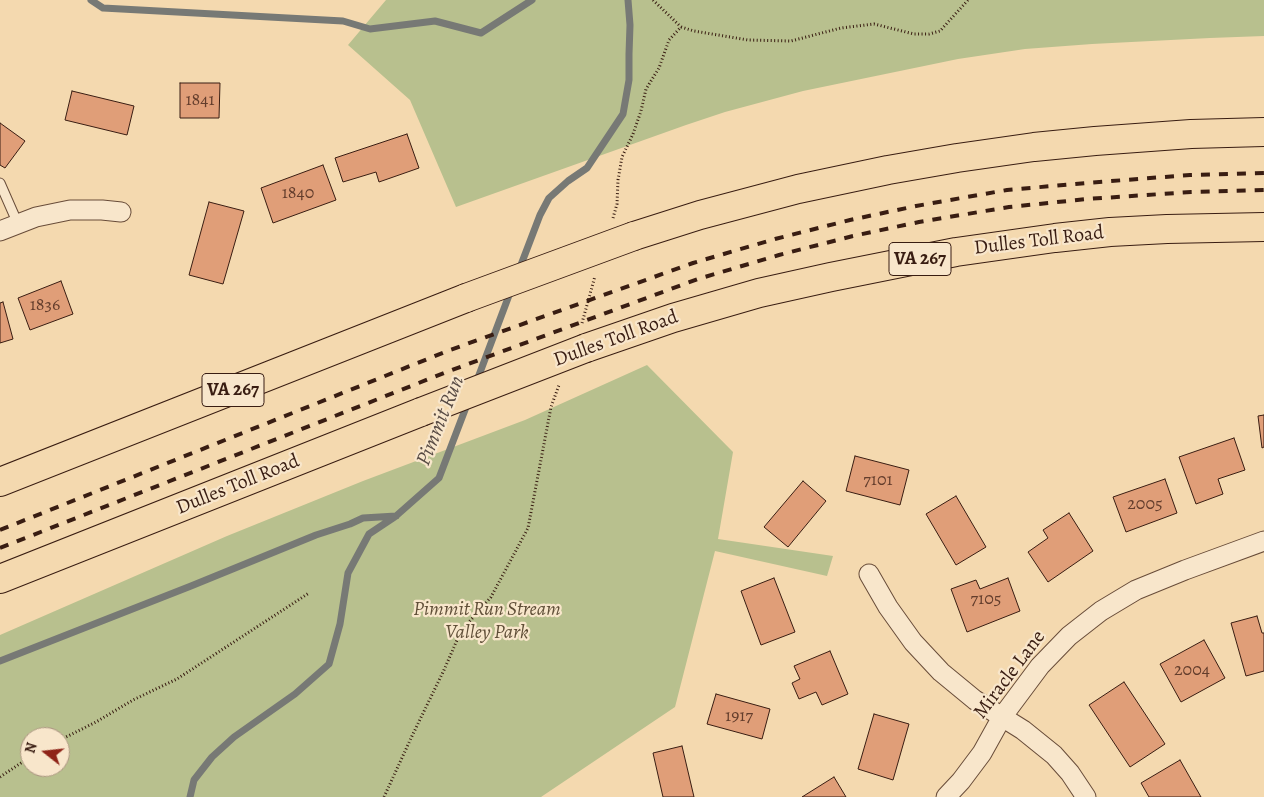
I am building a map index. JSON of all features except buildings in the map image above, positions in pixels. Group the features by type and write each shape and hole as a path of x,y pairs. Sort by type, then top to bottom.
{"highway":[{"name":"VA 267","path":"0,482 466,298 634,236 700,215 798,190 888,170 957,158 1095,140 1264,132"},
{"name":"Dulles Toll Road","path":"0,579 586,348 673,318 759,293 956,252 1055,238 1110,232 1264,226"}],"street":[{"path":"0,231 36,217 70,210 121,212"},
{"name":"Miracle Lane","path":"946,797 962,781 982,754 1002,717 1040,666 1069,636 1101,611 1136,590 1264,541"},
{"path":"869,574 888,608 913,642 941,672 975,700 1023,730 1054,755 1070,773 1086,797"}],"lane":[{"path":"0,183 18,224"}],"path":[{"path":"653,0 681,27"},
{"path":"70,735 133,700 177,679 308,593"},
{"path":"0,777 20,764"}],"green space":[{"path":"386,0 1264,0 1264,36 1025,49 958,59 803,91 725,112 686,125 456,207 410,100 348,45"},
{"name":"Pimmit Run Stream Valley Park","path":"647,365 733,452 718,539 833,556 827,576 715,551 675,707 541,797 0,797 0,635 227,536 363,481 525,420"}],"waterway":[{"path":"91,0 103,8 343,21 370,29 435,21 481,33 532,0"},
{"name":"Pimmit Run","path":"519,270 540,215 549,198 568,181 587,168 623,114 629,80 630,25 628,0"},
{"name":"Pimmit Run","path":"476,383 511,290"},
{"name":"Pimmit Run","path":"190,797 194,780 212,757 234,737 295,694 329,664 340,624 348,573 369,534 396,516 439,478 468,402"},
{"path":"0,661 316,535 363,518 396,516"}],"railway":[{"path":"0,530 450,350 693,263 775,239 916,206 1007,190 1190,175 1264,173"},
{"path":"0,548 444,373 698,279 779,255 853,236 919,222 1009,207 1087,199 1191,192 1264,190"}]}
